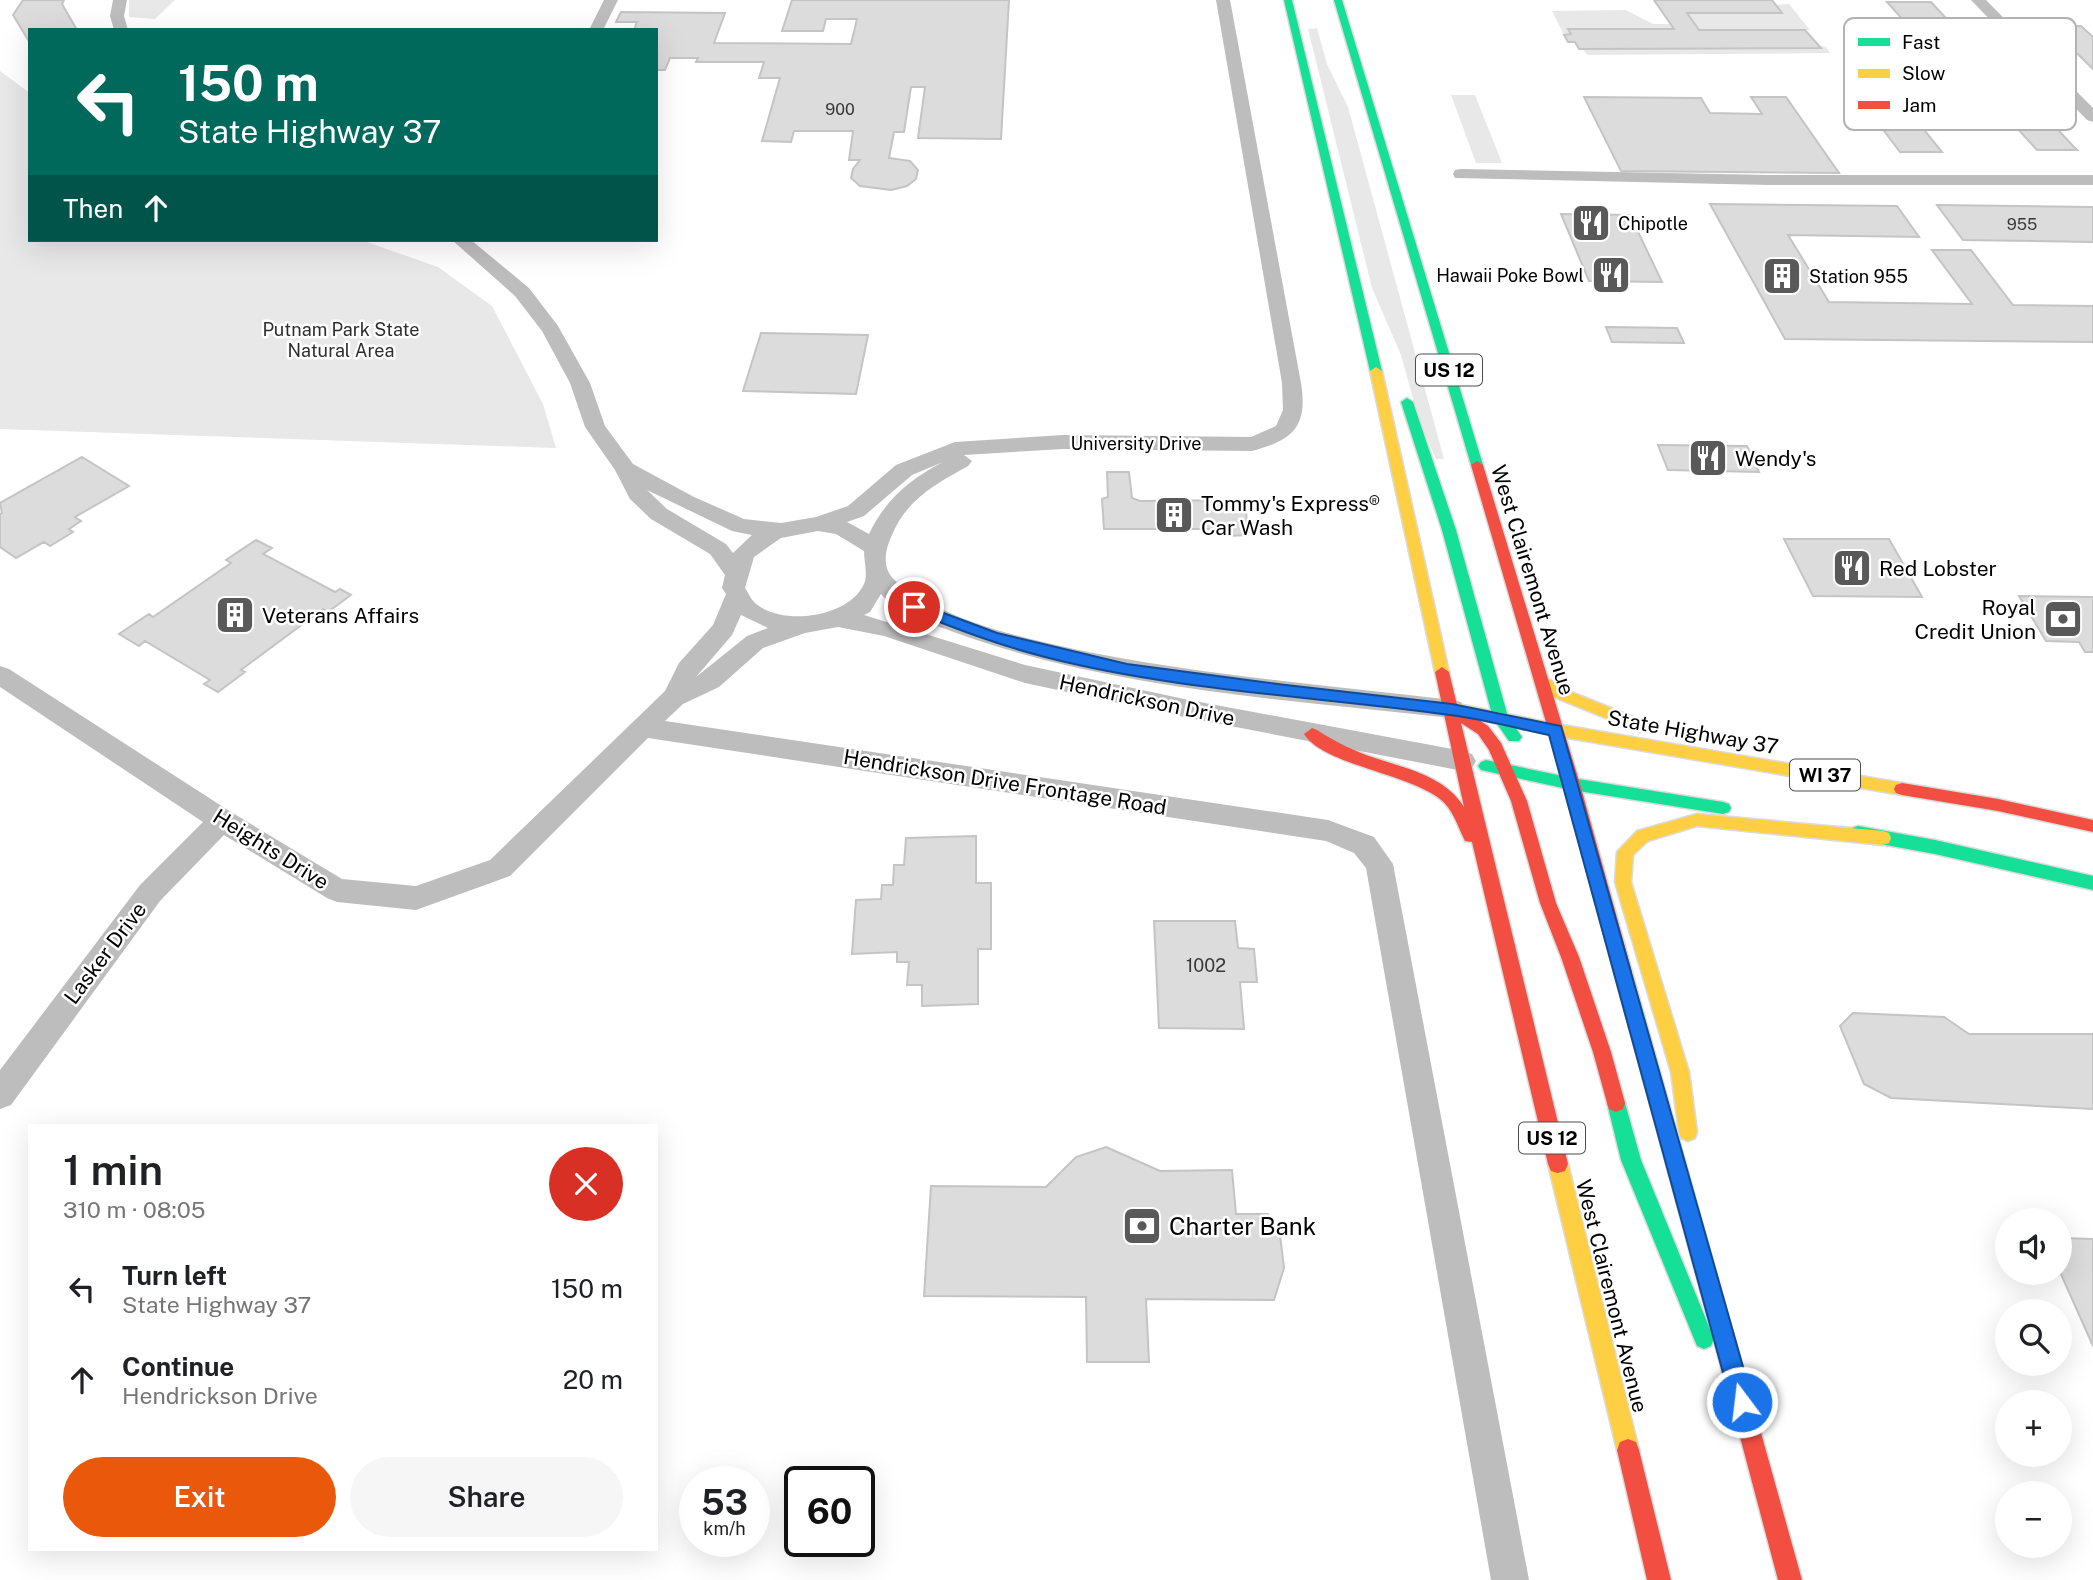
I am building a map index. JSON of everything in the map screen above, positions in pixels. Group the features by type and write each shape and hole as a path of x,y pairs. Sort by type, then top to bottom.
{"main road":[{"name":"West Clairemont Avenue","path":"1288,0 1360,301 1485,864 1659,1580"},
{"name":"West Clairemont Avenue","path":"1338,0 1573,784 1790,1580"},
{"path":"1341,74 1372,110"},
{"path":"1360,301 1386,342"},
{"path":"1402,385 1449,530 1501,718 1522,746"},
{"path":"1541,679 1559,693 1581,704 1652,731 1879,773 1920,792"},
{"path":"1452,709 1483,730 1496,747 1519,801 1548,903 1570,957 1598,1040 1631,1160 1764,1482"},
{"name":"State Highway 37","path":"1452,709 1556,730 1998,805 2093,826"},
{"path":"1312,734 1331,749 1396,771 1445,794 1460,815 1485,864"},
{"name":"WI 37","path":"1463,761 1573,784 1732,809 1883,838 2093,883"},
{"path":"1539,762 1573,784"},
{"path":"1705,1270 1680,1072 1623,882 1625,852 1643,836 1697,820 1883,838"}],"street":[{"path":"120,0 117,16 120,28"},
{"path":"597,28 611,0"},
{"path":"1223,0 1286,351 1294,410 1290,425 1283,433"},
{"path":"1978,0 1996,18"},
{"path":"2076,97 2089,110"},
{"path":"1461,174 1783,180 2093,180"},
{"path":"463,242 522,292 551,330 580,383 595,427 625,469 638,494 659,514 718,549 734,571"},
{"name":"University Drive","path":"818,524 856,511 888,481 920,461 954,449 1063,442 1252,444 1272,440 1283,433"},
{"name":"University Drive","path":"875,548 890,513 904,497 930,478 987,447"},
{"path":"625,469 686,502 740,526 778,530 818,524 842,528 875,548 880,577 874,593 857,608 837,619 796,626 772,622 750,612 735,598 734,571 744,554 759,540 778,530"},
{"name":"Hendrickson Drive","path":"880,577 893,592 922,611 993,637 1047,652 1166,675 1452,709"},
{"name":"Heights Drive","path":"0,675 222,820 337,890 416,898 500,868 674,697 688,669 724,629 735,598"},
{"name":"Hendrickson Drive","path":"837,619 869,622 1017,672 1312,734 1463,761"},
{"name":"Heights Drive","path":"674,697 710,681 755,642 796,626"},
{"name":"Hendrickson Drive Frontage Road","path":"644,728 1328,831 1364,845 1379,864 1510,1580"},
{"name":"Lasker Drive","path":"0,1095 150,893 222,820"}],"green space":[{"path":"129,0 175,0 155,19 129,17"},
{"path":"1789,4 1810,30 1699,30 1687,13 1781,13 1775,5"},
{"path":"1626,10 1653,24 1671,24 1674,29 1569,29 1571,34 1564,35 1552,11"},
{"path":"1317,28 1327,64 1348,107 1444,459 1436,459 1419,420 1401,355 1372,288 1308,29"},
{"path":"1818,45 1826,47 1830,53 1587,55 1583,49 1820,48"},
{"name":"Putnam Park State Natural Area","path":"0,71 28,92 28,242 367,242 438,267 492,306 543,404 556,448 0,429"},
{"path":"1451,95 1475,95 1502,163 1476,163"}],"building":[{"path":"23,0 64,0 62,4 76,28 28,28 28,40 13,15"},
{"path":"792,0 1009,0 1001,139 918,138 925,87 911,87 904,132 894,132 889,158 910,161 918,170 916,179 907,186 891,190 860,186 851,178 853,169 860,160 849,160 853,131 794,131 791,142 762,141 780,78 759,78 764,62 696,62 698,58 670,58 665,70 658,70 658,28 635,28 637,22 616,22 621,12 725,13 714,43 851,44 857,19 826,19 823,31 782,31"},
{"path":"1654,0 1772,0 1782,13 1687,13 1699,30 1805,30 1821,48 1579,49 1575,42 1568,42 1564,35 1571,34 1568,29 1674,29"},
{"path":"1887,2 1931,2 1946,18 1901,18"},
{"path":"2076,26 2081,26 2093,37 2093,69 2076,52"},
{"path":"1584,97 1701,98 1710,113 1762,114 1751,97 1786,97 1839,173 1621,171"},
{"path":"1883,130 1924,130 1942,152 1900,152"},
{"path":"2019,130 2058,130 2077,150 2037,150"},
{"name":"Station 955","path":"1710,204 1897,206 1919,237 1788,235 1829,302 1972,304 1932,250 1971,250 2013,305 2093,306 2093,342 1785,339"},
{"name":"Station 955","path":"1937,205 2093,207 2093,242 1963,240"},
{"path":"1561,214 1630,215 1662,282 1589,281"},
{"path":"1606,327 1677,328 1684,343 1612,342"},
{"path":"761,333 868,335 856,394 743,391"},
{"name":"Wendy's","path":"1658,445 1747,446 1759,472 1668,470"},
{"path":"82,457 129,486 75,517 81,521 69,529 73,532 50,546 44,542 16,558 0,547 0,503"},
{"name":"Tommy's Express® Car Wash","path":"1107,472 1129,472 1132,498 1140,501 1245,500 1248,535 1227,536 1219,534 1218,529 1104,529 1102,499 1108,497"},
{"name":"Red Lobster","path":"1784,539 1889,539 1922,597 1813,596"},
{"name":"Veterans Affairs","path":"256,540 272,548 263,554 335,592 340,589 351,595 328,612 323,609 241,670 245,672 218,692 204,684 210,680 145,641 139,646 119,634 149,614 153,617 231,563 226,560"},
{"name":"Royal Credit Union","path":"2019,596 2093,597 2093,652 2085,652 2079,642 2046,641"},
{"path":"976,836 976,883 991,883 991,949 978,949 978,1004 922,1006 922,985 907,985 909,962 897,962 897,952 852,954 856,900 881,899 882,885 893,885 894,865 904,865 906,838"},
{"path":"1154,921 1235,921 1238,948 1254,949 1257,982 1240,982 1244,1029 1159,1028"},
{"path":"1853,1013 1944,1017 1969,1034 2093,1034 2093,1109 1891,1098 1864,1084 1840,1026"},
{"path":"1106,1147 1160,1171 1232,1170 1236,1214 1268,1214 1280,1235 1284,1268 1274,1300 1146,1299 1149,1362 1087,1362 1086,1297 924,1296 931,1186 1046,1187 1076,1157"},
{"path":"2072,1238 2093,1239 2093,1346 2066,1285 2072,1285"}],"traffic: fast":[{"path":"1288,0 1376,371"},
{"path":"1338,0 1477,465"},
{"path":"1407,402 1449,530 1501,718 1514,737"},
{"path":"1486,766 1572,784 1723,808"},
{"path":"1858,833 1935,847 2093,883"},
{"path":"1616,1103 1631,1160 1704,1339"}],"traffic: slow":[{"path":"1376,371 1442,672"},
{"path":"1541,679 1559,693 1640,726"},
{"path":"1458,710 1556,730 1902,789"},
{"path":"1688,1132 1680,1072 1623,882 1625,852 1643,836 1697,820 1883,838"},
{"path":"1623,972 1750,1433"},
{"path":"1558,1164 1628,1450"}],"traffic: jam":[{"path":"1477,465 1572,784 1623,972"},
{"path":"1442,672 1485,864 1558,1164"},
{"path":"1452,709 1483,730 1496,747 1519,801 1548,903 1570,957 1616,1103"},
{"path":"1312,734 1344,753 1413,777 1445,794 1457,808 1471,836"},
{"path":"1902,789 1998,805 2093,826"},
{"path":"1750,1433 1790,1580"},
{"path":"1628,1450 1659,1580"}],"place":[{"name":"Chipotle","path":"1591,223"},
{"name":"Hawaii Poke Bowl","path":"1611,275"},
{"name":"Station 955","path":"1782,276"},
{"name":"Wendy's","path":"1708,458"},
{"name":"Tommy's Express® Car Wash","path":"1174,515"},
{"name":"Red Lobster","path":"1852,568"},
{"name":"Veterans Affairs","path":"235,615"},
{"name":"Royal Credit Union","path":"2063,619"},
{"name":"Charter Bank","path":"1142,1226"}],"route":[{"path":"914,607 993,637 1127,669 1399,705 1452,709 1556,730 1742,1402"}]}
